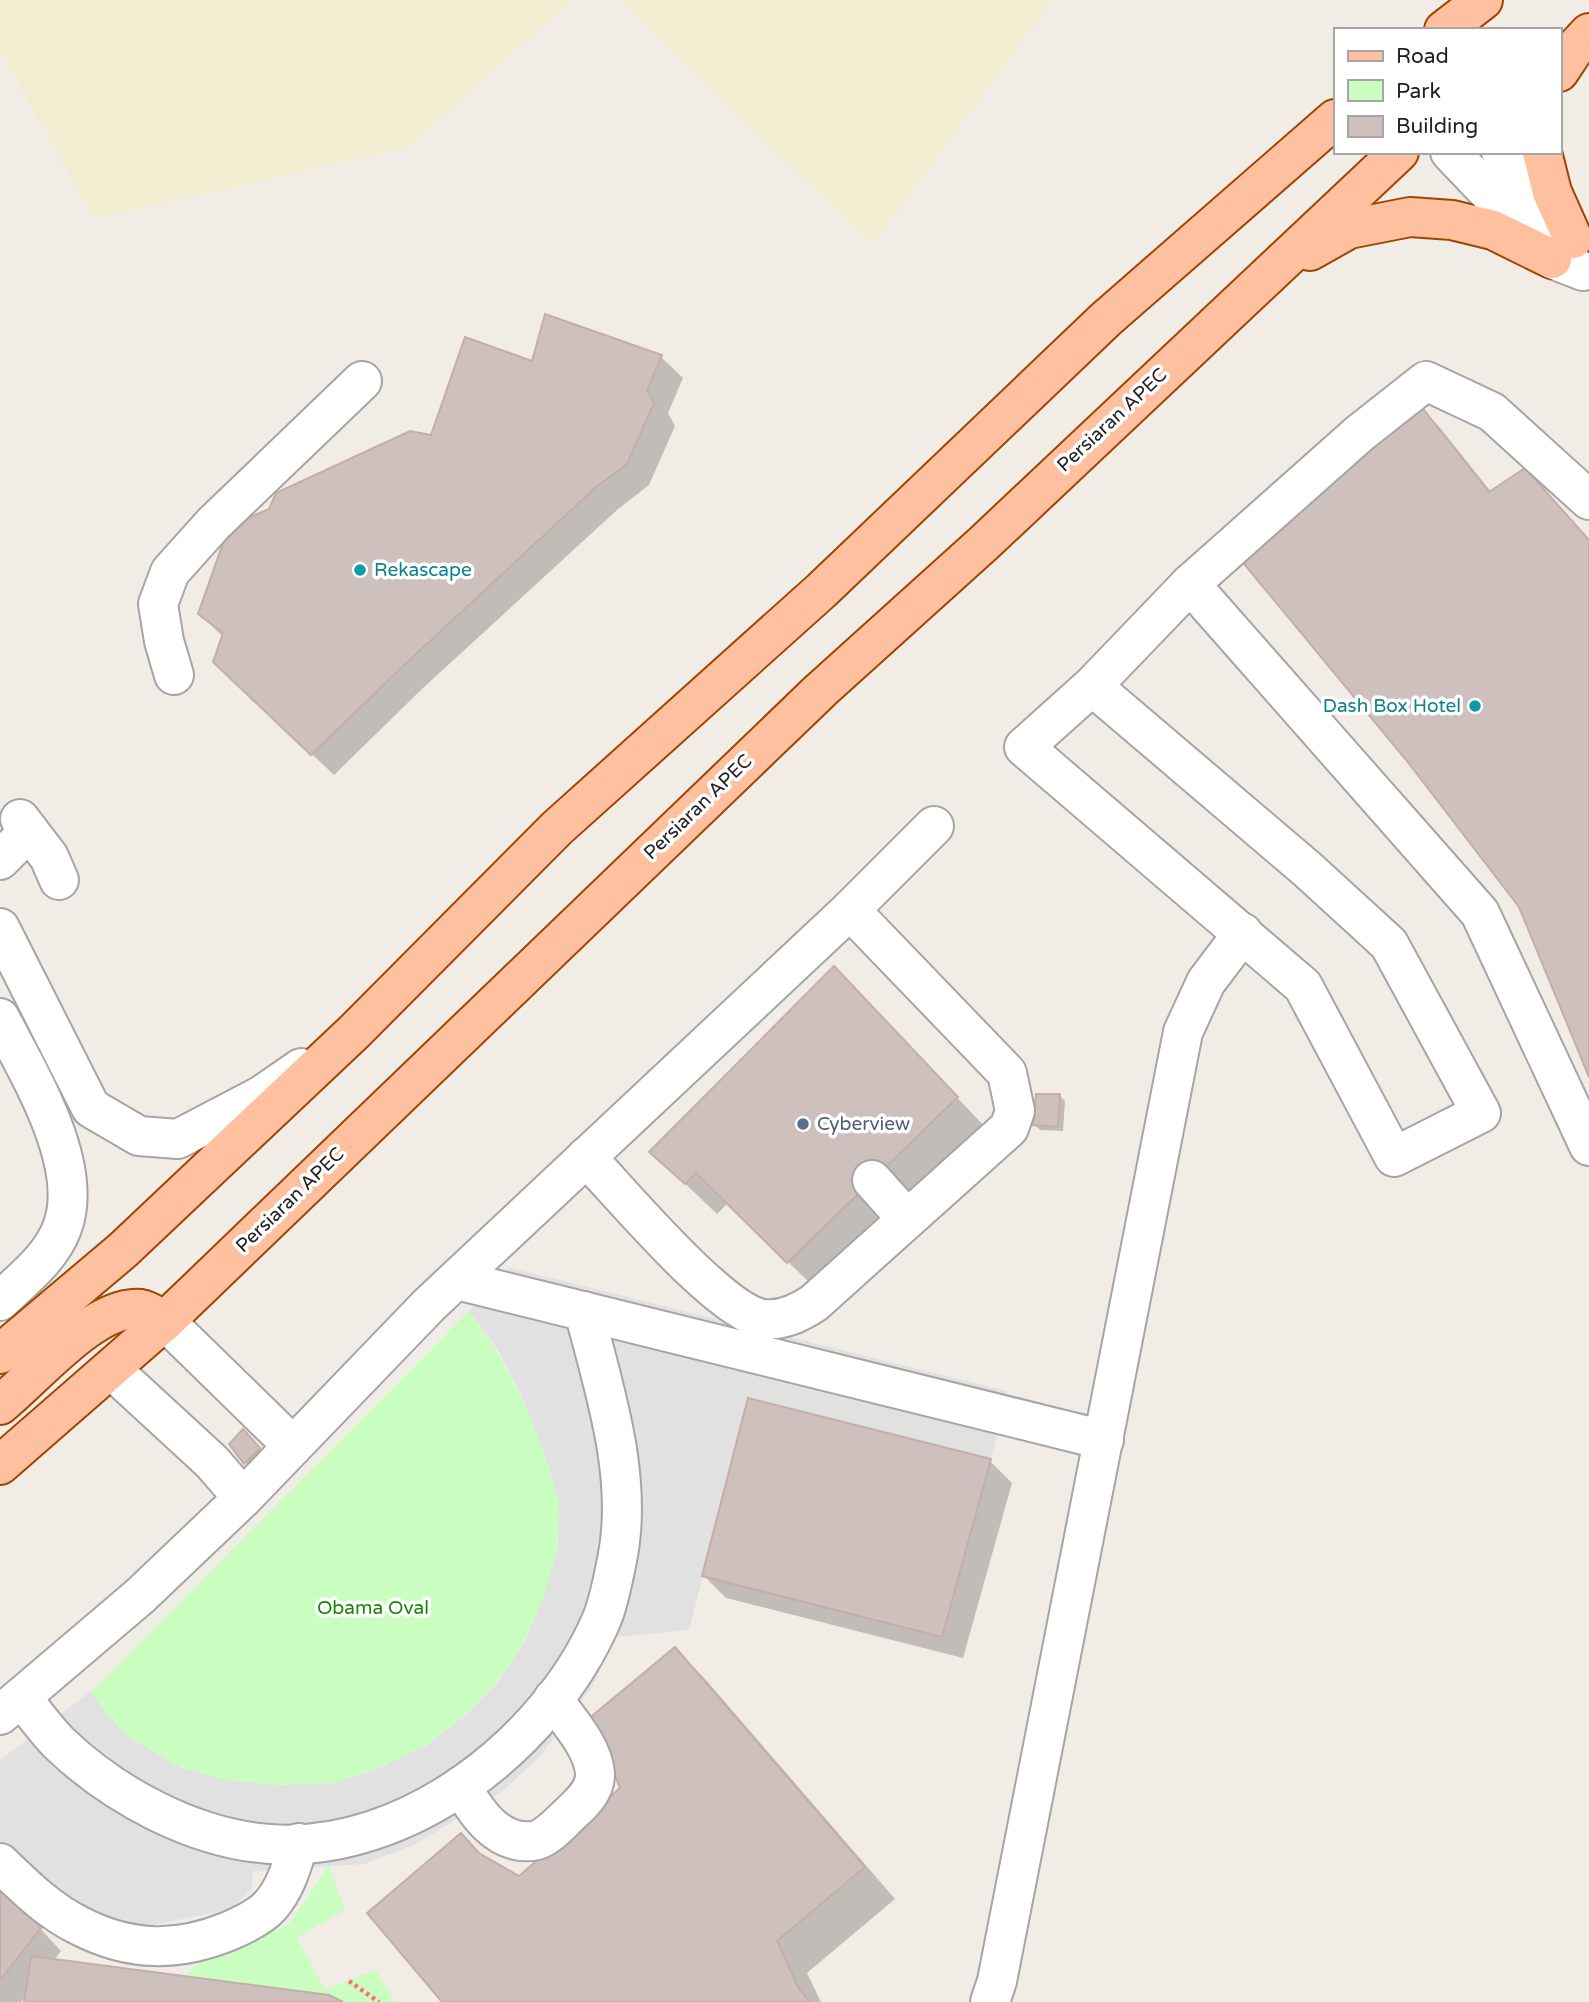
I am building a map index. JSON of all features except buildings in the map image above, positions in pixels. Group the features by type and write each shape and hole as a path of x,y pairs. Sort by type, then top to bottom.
{"main road":[{"path":"1447,28 1483,0"},
{"path":"1561,31 1589,13"},
{"path":"1561,69 1589,33"},
{"path":"0,1354 122,1250 354,1032 557,828 822,590 1116,310 1334,120"},
{"name":"Persiaran APEC","path":"0,1465 165,1321 792,718 1397,154"},
{"path":"1542,154 1574,262"},
{"path":"1265,278 1349,229 1410,217 1452,220 1493,230 1574,262"},
{"path":"0,1405 90,1325 114,1311 142,1309 165,1321"}],"street":[{"path":"1452,154 1574,262"},
{"path":"1502,154 1574,262"},
{"path":"174,675 164,641 158,604 170,572 213,524 362,381"},
{"path":"1092,686 1307,869 1389,944 1481,1113 1394,1157 1303,986 1024,747 1092,686 1190,584 1360,433 1426,382 1492,412 1589,500"},
{"path":"1190,584 1480,914 1589,1146"},
{"path":"0,860 24,825 49,857 60,880"},
{"path":"584,1311 607,1398 622,1501 618,1558 601,1620 542,1716 506,1753 461,1786 419,1811 370,1830 326,1841 270,1844 225,1836 138,1801 11,1707 141,1597 243,1498 457,1280 850,910 934,826"},
{"path":"586,1157 717,1294 762,1319 799,1313 1009,1128 1015,1111 1013,1091 1007,1073 850,910"},
{"path":"0,928 91,1108 139,1136 178,1139 262,1094 354,1032"},
{"path":"990,2002 997,1981 1183,1032 1206,982 1243,933"},
{"path":"0,1018 51,1119 63,1158 66,1196 62,1228 38,1265 0,1301"},
{"path":"872,1180 907,1219"},
{"path":"457,1280 1104,1440"},
{"path":"165,1321 293,1446"},
{"path":"111,1369 212,1462 243,1498"},
{"path":"461,1786 474,1810 494,1830 514,1840 534,1841 552,1831 587,1799 596,1775 590,1756 553,1699"},
{"path":"0,1863 43,1903 80,1927 115,1940 159,1948 198,1944 244,1925 270,1907 287,1880 299,1843"}],"path":[{"path":"349,1981 379,2002"}],"shaded area":[{"path":"0,0 572,0 409,147 94,219 0,50"},
{"path":"619,0 1053,0 872,245"},
{"path":"510,1268 1007,1391 991,1459 748,1398 689,1630 615,1637 592,1687 542,1754 503,1791 416,1844 364,1864 253,1871 251,1890 231,1909 148,1926 41,1928 0,1888 0,1760 90,1692 125,1735 180,1767 230,1781 281,1785 334,1783 380,1768 425,1746 465,1716 497,1683 525,1641 543,1598 558,1547 559,1500 543,1450 520,1392 498,1350 469,1311"}],"green space":[{"name":"Obama Oval","path":"469,1311 494,1347 525,1405 555,1484 559,1502 557,1548 540,1606 521,1646 487,1693 467,1714 420,1748 349,1779 331,1783 271,1784 218,1778 168,1761 124,1734 89,1694"},
{"path":"329,1865 345,1910 297,1938 325,1989 376,1970 395,2002 343,2002 329,1995 186,1975 198,1963 289,1924"}],"place":[{"name":"Rekascape","path":"360,570"},
{"name":"Dash Box Hotel","path":"1475,706"},
{"name":"Cyberview","path":"803,1124"}]}
